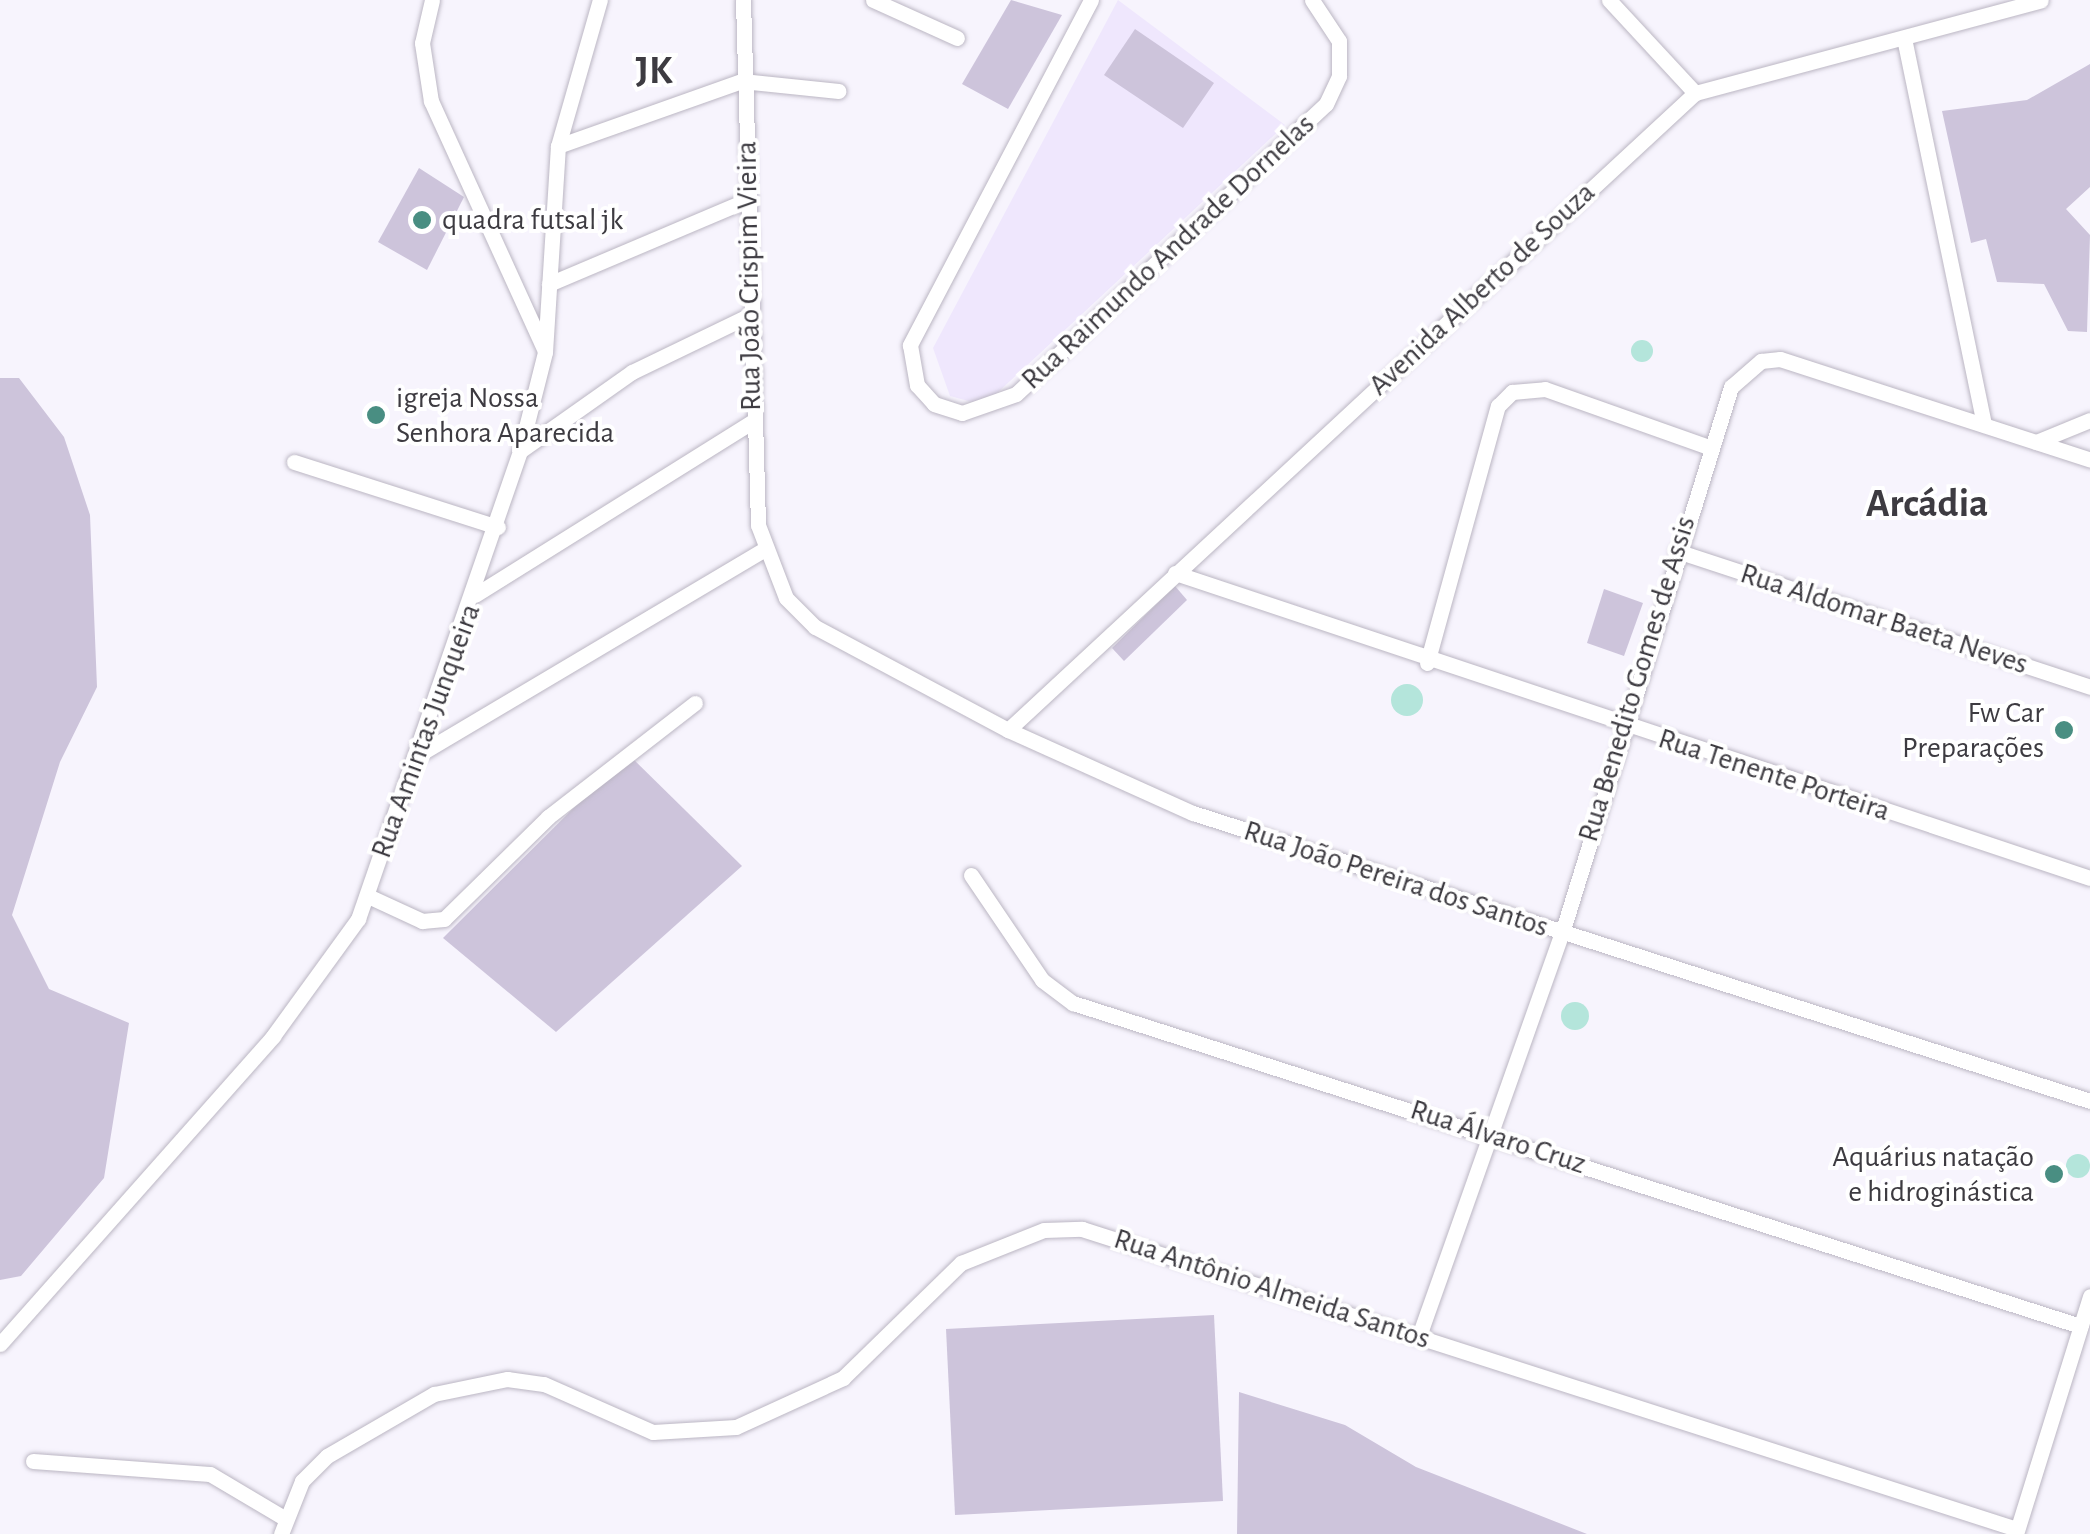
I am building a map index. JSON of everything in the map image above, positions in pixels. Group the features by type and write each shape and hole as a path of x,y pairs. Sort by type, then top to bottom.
{"street":[{"path":"432,0 422,43 431,101 545,352"},
{"name":"Rua Amintas Junqueira","path":"0,1344 320,980 368,896 475,595 520,451 545,352 558,146 600,0"},
{"name":"Rua João Crispim Vieira","path":"743,0 752,422 761,551"},
{"path":"872,0 957,38"},
{"name":"Rua Raimundo Andrade Dornelas","path":"1092,0 910,345 917,385 934,404 962,413 1016,394 1326,104 1339,76 1338,41 1312,0"},
{"path":"1609,0 1695,92"},
{"name":"Avenida Alberto de Souza","path":"1008,730 1695,92 2041,0"},
{"path":"1904,38 1984,425"},
{"path":"558,146 742,81 838,92"},
{"path":"549,284 749,199"},
{"path":"520,451 632,372 750,315"},
{"name":"Rua Benedito Gomes de Assis","path":"1418,1336 1562,932 1706,446 1745,370 1780,359 2090,460"},
{"path":"1427,663 1498,406 1512,392 1545,390 1706,446"},
{"path":"2036,442 2090,420"},
{"path":"475,595 752,422"},
{"path":"294,462 498,527"},
{"path":"418,755 761,551"},
{"name":"Rua João Pereira dos Santos","path":"761,551 815,627 1008,730 1193,813 2090,1101"},
{"name":"Rua Aldomar Baeta Neves","path":"1678,551 2090,686"},
{"name":"Rua Tenente Porteira","path":"1176,573 1427,663 2090,878"},
{"path":"368,896 422,921 444,919 548,818 694,703"},
{"name":"Rua Álvaro Cruz","path":"971,876 1042,980 1073,1003 2080,1326"},
{"name":"Rua Antônio Almeida Santos","path":"283,1526 327,1456 468,1382 544,1384 652,1432 736,1427 789,1408 843,1378 961,1263 1044,1230 1134,1242 2016,1532"},
{"path":"2016,1532 2090,1296"},
{"path":"33,1461 210,1474 283,1526"}],"shaded area":[{"path":"1011,0 1062,15 1008,109 962,84"},
{"path":"1118,0 1285,125 995,395 972,402 950,396 933,348"},
{"path":"1135,29 1214,83 1183,128 1104,75"},
{"path":"2090,64 2090,187 2066,209 2090,235 2087,332 2068,331 2044,284 1997,282 1986,239 1971,243 1942,111 2027,100"},
{"name":"quadra futsal jk","path":"419,168 464,197 427,270 378,242"},
{"path":"1638,340 1646,340 1653,351 1646,362 1638,362 1631,355 1631,347"},
{"path":"0,378 19,378 64,437 90,515 97,687 60,762 12,915 49,989 129,1023 104,1178 21,1276 0,1280"},
{"path":"1175,586 1187,600 1124,661 1112,648"},
{"path":"1604,589 1643,603 1624,656 1587,643"},
{"path":"1407,684 1419,688 1423,700 1419,712 1407,716 1395,712 1391,700 1395,688"},
{"path":"628,754 742,866 556,1032 443,938"},
{"path":"1575,1002 1585,1006 1589,1016 1585,1026 1575,1030 1565,1026 1561,1016 1565,1006"},
{"path":"2078,1154 2087,1157 2087,1175 2078,1178 2069,1175 2066,1166 2069,1157"},
{"path":"1214,1315 1223,1501 955,1515 946,1329"},
{"path":"1239,1392 1345,1425 1416,1467 1587,1534 1237,1534"}],"place":[{"name":"quadra futsal jk","path":"422,220"},
{"name":"igreja Nossa Senhora Aparecida","path":"376,415"},
{"name":"Fw Car Preparações","path":"2064,730"},
{"name":"Aquárius natação e hidroginástica","path":"2054,1174"}],"district":[{"name":"JK","path":"654,71"},
{"name":"Arcádia","path":"1927,504"}]}
